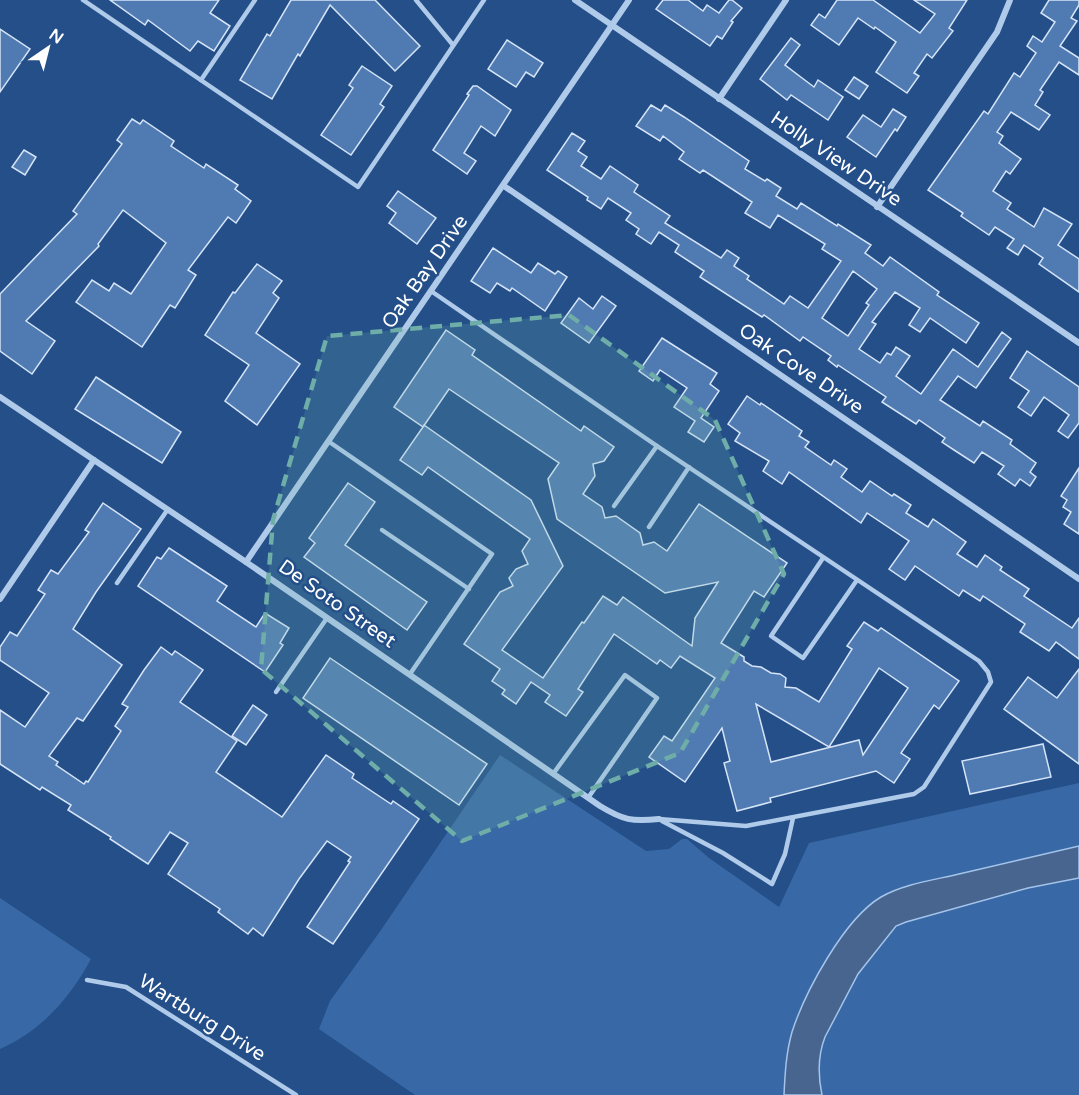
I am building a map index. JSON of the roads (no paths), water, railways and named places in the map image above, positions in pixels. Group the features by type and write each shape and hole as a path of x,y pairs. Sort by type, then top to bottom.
{"street":[{"name":"Holly View Drive","path":"575,0 1079,343"},
{"name":"Oak Bay Drive","path":"246,562 629,0"},
{"path":"719,99 786,0"},
{"path":"877,207 997,32 1010,0"},
{"name":"Oak Cove Drive","path":"504,186 1079,579"},
{"name":"De Soto Street","path":"0,397 246,562 588,798 615,815 636,822 659,819"},
{"path":"0,599 94,460"}],"lane":[{"path":"83,0 358,187 484,0"},
{"path":"201,80 255,0"},
{"path":"416,0 453,45"},
{"path":"431,291 657,446 979,661 988,672 991,682 924,787 914,794 746,826 659,819"},
{"path":"328,441 492,554 410,674"},
{"path":"614,506 657,446"},
{"path":"649,527 689,467"},
{"path":"117,583 168,509"},
{"path":"382,530 469,589"},
{"path":"823,558 771,636 803,658 856,580"},
{"path":"276,692 327,618"},
{"path":"553,774 625,675 657,698 588,798"},
{"path":"659,819 723,853 772,884 785,854 793,818"},
{"name":"Wartburg Drive","path":"87,980 126,987 296,1095"}]}
